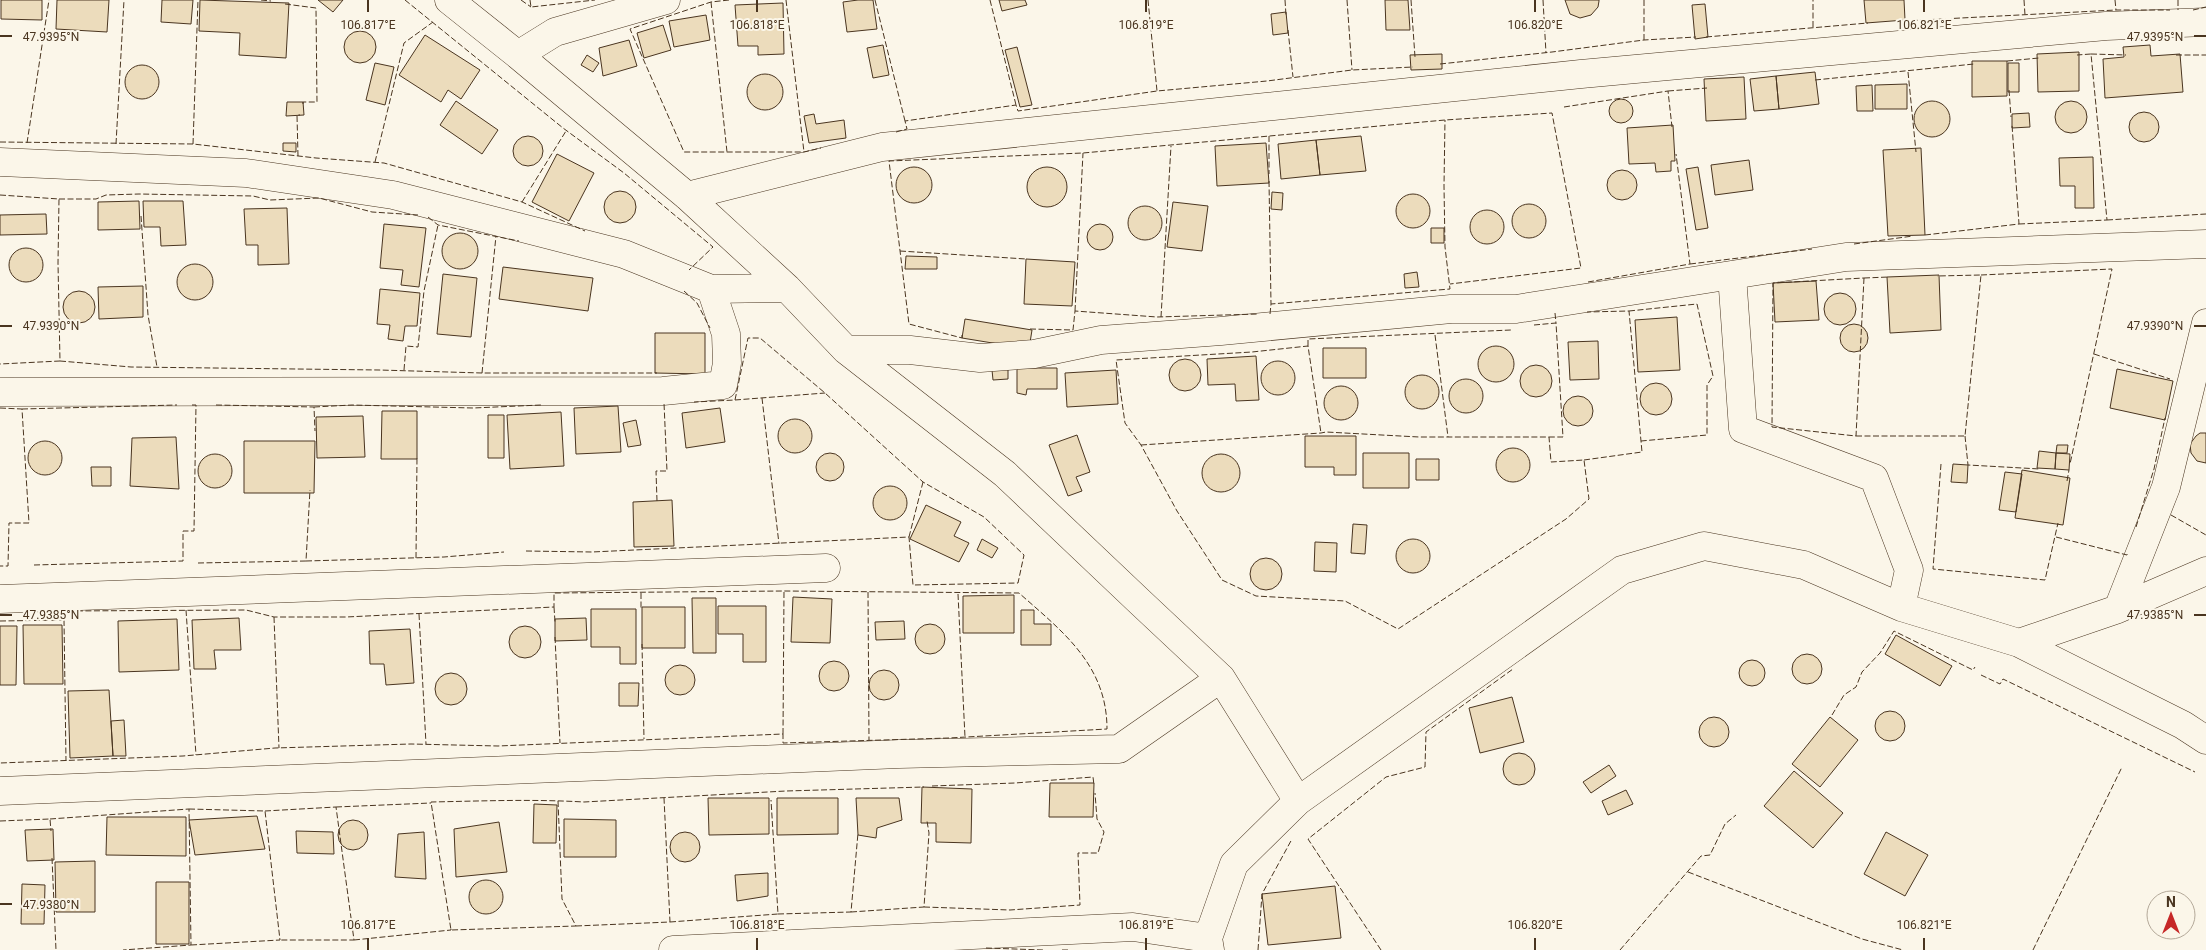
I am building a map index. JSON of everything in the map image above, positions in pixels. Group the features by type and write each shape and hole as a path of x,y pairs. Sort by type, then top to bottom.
{"street":[{"path":"448,0 518,55 687,196 787,288 846,350 1005,474 1221,678 1298,801"},
{"path":"518,55 555,32 666,0"},
{"path":"687,196 882,147 1581,74 2106,26 2206,22"},
{"path":"0,162 246,173 392,195 624,254 711,289 787,288"},
{"path":"846,350 910,350 980,358 1034,354 1101,340 1221,331 1450,309 1516,309 1846,257 2206,244"},
{"path":"1732,275 1742,429 1874,478 1909,570 1901,607"},
{"path":"0,392 663,391 723,385 727,363 726,334 711,289"},
{"path":"2118,608 2166,487 2206,323"},
{"path":"673,950 1133,927 1209,944 1234,864 1298,801 1622,570 1704,546 1804,565 1901,607 2019,643 2184,726 2206,740"},
{"path":"0,599 826,568"},
{"path":"2019,643 2118,608 2206,571"},
{"path":"0,791 899,754 1119,749 1221,678"}],"building":[{"path":"1,0 42,0 42,20 1,19"},
{"path":"57,0 109,0 107,32 56,29"},
{"path":"162,0 193,0 191,24 161,22"},
{"path":"200,0 289,3 286,58 239,55 240,33 199,31"},
{"path":"318,0 343,0 333,12"},
{"path":"873,0 877,29 847,32 843,2"},
{"path":"999,0 1025,0 1027,5 1002,11"},
{"path":"1385,0 1408,0 1410,30 1386,30"},
{"path":"1565,0 1599,1 1598,7 1591,15 1580,18 1570,14"},
{"path":"1864,0 1904,0 1905,20 1866,23"},
{"path":"783,3 784,54 758,55 758,46 738,46 735,5"},
{"path":"1705,4 1708,37 1695,39 1692,5"},
{"path":"1286,12 1288,33 1273,35 1271,14"},
{"path":"706,15 710,40 674,47 669,21"},
{"path":"663,25 671,50 644,58 637,33"},
{"path":"360,31 372,35 376,47 372,59 360,63 348,59 344,47 348,35"},
{"path":"425,35 480,70 461,99 448,90 441,102 399,75"},
{"path":"629,40 637,66 603,76 599,48"},
{"path":"883,45 889,75 873,78 867,48"},
{"path":"2150,45 2151,56 2180,54 2183,92 2105,98 2103,59 2124,57 2123,47"},
{"path":"1017,47 1032,105 1020,107 1005,50"},
{"path":"2079,52 2079,91 2038,92 2037,54"},
{"path":"1442,54 1442,69 1411,70 1410,55"},
{"path":"587,55 599,63 593,72 581,65"},
{"path":"1972,61 2007,61 2007,96 1972,97"},
{"path":"375,63 394,67 385,105 366,100"},
{"path":"2008,63 2019,63 2019,92 2008,92"},
{"path":"142,65 149,66 154,70 158,75 158,89 154,94 149,98 142,99 135,98 130,94 126,89 125,82 126,75 130,70 135,66"},
{"path":"1815,72 1819,104 1779,109 1776,76"},
{"path":"765,74 772,75 778,79 782,85 782,99 778,105 772,109 765,110 758,109 752,105 748,99 747,92 748,85 752,79 758,75"},
{"path":"1776,76 1779,109 1754,111 1750,79"},
{"path":"1744,77 1746,119 1706,121 1704,79"},
{"path":"1907,84 1907,109 1875,109 1875,85"},
{"path":"1872,85 1873,111 1857,111 1856,86"},
{"path":"1621,99 1630,102 1633,111 1630,120 1621,123 1612,120 1609,111 1612,102"},
{"path":"456,101 498,130 482,154 440,125"},
{"path":"1932,101 1944,107 1950,119 1944,131 1932,137 1920,131 1914,119 1920,107"},
{"path":"2071,101 2082,106 2087,117 2082,128 2071,133 2060,128 2055,117 2060,106"},
{"path":"287,102 303,102 304,115 286,116"},
{"path":"2144,112 2155,116 2159,127 2155,138 2144,142 2133,138 2129,127 2133,116"},
{"path":"2029,113 2030,127 2012,128 2012,114"},
{"path":"814,114 816,124 844,120 846,138 809,143 804,116"},
{"path":"1673,125 1675,161 1671,161 1671,171 1656,172 1655,163 1629,164 1627,128"},
{"path":"528,136 539,140 543,151 539,162 528,166 517,162 513,151 517,140"},
{"path":"1361,136 1366,171 1320,175 1316,140"},
{"path":"1316,140 1320,175 1281,179 1278,144"},
{"path":"283,143 296,143 296,152 283,151"},
{"path":"1266,143 1269,183 1217,186 1215,146"},
{"path":"1921,148 1925,235 1888,236 1883,150"},
{"path":"557,154 594,173 569,221 532,202"},
{"path":"2093,157 2094,208 2075,208 2075,186 2060,186 2059,158"},
{"path":"1749,160 1753,190 1715,195 1711,165"},
{"path":"914,167 921,168 927,172 931,178 931,192 927,198 921,202 914,203 907,202 901,198 897,192 896,185 897,178 901,172 907,168"},
{"path":"1047,167 1061,173 1067,187 1061,201 1047,207 1033,201 1027,187 1033,173"},
{"path":"1698,167 1708,228 1696,230 1686,169"},
{"path":"1622,170 1633,174 1637,185 1633,196 1622,200 1611,196 1607,185 1611,174"},
{"path":"620,191 632,195 636,207 632,219 620,223 608,219 604,207 608,195"},
{"path":"1272,192 1283,193 1282,210 1271,209"},
{"path":"1413,194 1420,195 1425,199 1429,204 1429,218 1425,223 1420,227 1413,228 1406,227 1401,223 1397,218 1396,211 1397,204 1401,199 1406,195"},
{"path":"139,201 140,229 98,230 98,202"},
{"path":"143,201 183,201 186,245 161,246 160,227 144,227"},
{"path":"1173,202 1208,206 1202,251 1167,247"},
{"path":"1529,204 1541,209 1546,221 1541,233 1529,238 1517,233 1512,221 1517,209"},
{"path":"1145,206 1157,211 1162,223 1157,235 1145,240 1133,235 1128,223 1133,211"},
{"path":"287,208 289,264 258,265 258,245 246,245 244,209"},
{"path":"1487,210 1494,211 1499,215 1503,220 1503,234 1499,239 1494,243 1487,244 1480,243 1475,239 1471,234 1470,227 1471,220 1475,215 1480,211"},
{"path":"46,214 47,234 0,235 0,215"},
{"path":"384,224 426,228 419,287 401,285 403,270 380,268"},
{"path":"1100,224 1109,228 1113,237 1109,246 1100,250 1091,246 1087,237 1091,228"},
{"path":"1431,228 1444,228 1444,243 1431,243"},
{"path":"460,233 467,234 473,238 477,244 477,258 473,264 467,268 460,269 453,268 447,264 443,258 442,251 443,244 447,238 453,234"},
{"path":"26,248 33,249 38,253 42,258 42,272 38,277 33,281 26,282 19,281 14,277 10,272 9,265 10,258 14,253 19,249"},
{"path":"906,256 937,257 937,269 905,269"},
{"path":"1026,259 1075,262 1072,306 1024,304"},
{"path":"195,264 202,265 208,269 212,275 212,289 208,295 202,299 195,300 188,299 182,295 178,289 177,282 178,275 182,269 188,265"},
{"path":"503,267 593,278 588,311 499,299"},
{"path":"1417,272 1419,287 1405,288 1404,274"},
{"path":"443,274 477,278 471,337 437,334"},
{"path":"1939,275 1941,330 1890,333 1887,277"},
{"path":"1816,281 1819,320 1775,322 1773,283"},
{"path":"143,286 143,317 99,319 98,287"},
{"path":"380,289 420,293 417,326 405,326 403,341 388,339 390,325 377,324"},
{"path":"79,291 85,292 90,296 94,301 94,313 90,318 85,322 79,323 73,322 68,318 64,313 63,307 64,301 68,296 73,292"},
{"path":"1840,293 1846,294 1851,298 1855,303 1855,315 1851,320 1846,324 1840,325 1834,324 1829,320 1825,315 1824,309 1825,303 1829,298 1834,294"},
{"path":"1677,317 1680,370 1638,372 1635,320"},
{"path":"965,319 1032,330 1029,349 962,338"},
{"path":"1854,324 1864,328 1868,338 1864,348 1854,352 1844,348 1840,338 1844,328"},
{"path":"655,333 705,333 705,374 655,373"},
{"path":"1598,341 1599,379 1570,380 1568,342"},
{"path":"1496,346 1503,347 1509,351 1513,357 1513,371 1509,377 1503,381 1496,382 1489,381 1483,377 1479,371 1478,364 1479,357 1483,351 1489,347"},
{"path":"1323,348 1366,348 1366,378 1323,378"},
{"path":"1256,356 1259,400 1236,401 1235,384 1208,385 1207,359"},
{"path":"1185,359 1191,360 1196,364 1200,369 1200,381 1196,386 1191,390 1185,391 1179,390 1174,386 1170,381 1169,375 1170,369 1174,364 1179,360"},
{"path":"1278,361 1290,366 1295,378 1290,390 1278,395 1266,390 1261,378 1266,366"},
{"path":"1536,365 1548,369 1552,381 1548,393 1536,397 1524,393 1520,381 1524,369"},
{"path":"1017,368 1057,368 1057,389 1027,389 1026,395 1017,393"},
{"path":"1008,369 1008,379 993,380 992,370"},
{"path":"2117,369 2173,381 2165,420 2110,408"},
{"path":"1116,370 1118,404 1067,407 1065,373"},
{"path":"1422,375 1429,376 1434,380 1438,385 1438,399 1434,404 1429,408 1422,409 1415,408 1410,404 1406,399 1405,392 1406,385 1410,380 1415,376"},
{"path":"1466,379 1473,380 1478,384 1482,389 1482,403 1478,408 1473,412 1466,413 1459,412 1454,408 1450,403 1449,396 1450,389 1454,384 1459,380"},
{"path":"1656,383 1662,384 1667,388 1671,393 1671,405 1667,410 1662,414 1656,415 1650,414 1645,410 1641,405 1640,399 1641,393 1645,388 1650,384"},
{"path":"1341,386 1348,387 1353,391 1357,396 1357,410 1353,415 1348,419 1341,420 1334,419 1329,415 1325,410 1324,403 1325,396 1329,391 1334,387"},
{"path":"1578,396 1589,400 1593,411 1589,422 1578,426 1567,422 1563,411 1567,400"},
{"path":"618,406 621,452 576,454 574,408"},
{"path":"720,408 725,442 686,448 682,413"},
{"path":"382,411 417,411 417,459 381,459"},
{"path":"561,412 564,466 510,469 507,415"},
{"path":"488,415 504,415 504,458 488,458"},
{"path":"363,416 365,457 317,458 316,417"},
{"path":"795,419 807,424 812,436 807,448 795,453 783,448 778,436 783,424"},
{"path":"636,420 641,445 628,447 623,423"},
{"path":"2200,433 2206,433 2206,463 2197,461 2191,453 2190,444"},
{"path":"1077,435 1090,472 1076,477 1082,491 1068,496 1049,445"},
{"path":"1305,436 1356,436 1356,475 1334,475 1334,467 1305,467"},
{"path":"176,437 179,489 130,486 132,438"},
{"path":"45,441 57,446 62,458 57,470 45,475 33,470 28,458 33,446"},
{"path":"244,441 315,441 314,493 244,493"},
{"path":"2057,445 2068,445 2067,453 2056,453"},
{"path":"1513,448 1520,449 1525,453 1529,458 1529,472 1525,477 1520,481 1513,482 1506,481 1501,477 1497,472 1496,465 1497,458 1501,453 1506,449"},
{"path":"2039,451 2056,453 2055,469 2037,468"},
{"path":"830,453 840,457 844,467 840,477 830,481 820,477 816,467 820,457"},
{"path":"1363,453 1409,453 1409,488 1363,488"},
{"path":"2056,453 2070,454 2069,470 2055,469"},
{"path":"215,454 222,455 227,459 231,464 231,478 227,483 222,487 215,488 208,487 203,483 199,478 198,471 199,464 203,459 208,455"},
{"path":"1221,454 1234,460 1240,473 1234,486 1221,492 1208,486 1202,473 1208,460"},
{"path":"1416,459 1439,459 1439,480 1416,480"},
{"path":"1953,464 1968,465 1967,483 1951,482"},
{"path":"91,467 111,467 111,486 92,486"},
{"path":"2022,470 2070,478 2063,525 2015,518"},
{"path":"2005,472 2022,474 2016,512 1999,510"},
{"path":"890,486 902,491 907,503 902,515 890,520 878,515 873,503 878,491"},
{"path":"672,500 674,546 634,547 633,502"},
{"path":"926,505 961,522 954,536 969,543 959,562 910,539"},
{"path":"1353,524 1367,525 1365,554 1351,553"},
{"path":"982,539 998,548 992,558 977,550"},
{"path":"1413,539 1420,540 1425,544 1429,549 1429,563 1425,568 1420,572 1413,573 1406,572 1401,568 1397,563 1396,556 1397,549 1401,544 1406,540"},
{"path":"1315,542 1337,543 1336,572 1314,571"},
{"path":"1266,558 1277,563 1282,574 1277,585 1266,590 1255,585 1250,574 1255,563"},
{"path":"1014,595 1014,633 963,633 963,596"},
{"path":"793,597 832,599 830,643 791,642"},
{"path":"692,598 716,598 716,653 693,653"},
{"path":"718,606 766,606 766,662 743,662 743,634 718,634"},
{"path":"642,607 685,607 685,648 642,648"},
{"path":"591,609 636,609 636,664 620,664 620,647 591,647"},
{"path":"1021,610 1034,610 1034,624 1051,624 1051,645 1021,645"},
{"path":"239,618 241,650 214,650 216,669 194,669 192,620"},
{"path":"586,618 587,640 555,641 555,619"},
{"path":"177,619 179,670 119,672 118,621"},
{"path":"904,621 905,639 876,640 875,622"},
{"path":"930,624 941,628 945,639 941,650 930,654 919,650 915,639 919,628"},
{"path":"23,625 62,625 63,684 24,684"},
{"path":"0,626 17,626 16,685 0,685"},
{"path":"525,626 537,630 541,642 537,654 525,658 513,654 509,642 513,630"},
{"path":"410,629 414,683 386,685 384,664 370,664 369,631"},
{"path":"1896,635 1952,666 1940,686 1885,654"},
{"path":"1807,654 1818,658 1822,669 1818,680 1807,684 1796,680 1792,669 1796,658"},
{"path":"1752,660 1761,664 1765,673 1761,682 1752,686 1743,682 1739,673 1743,664"},
{"path":"834,661 844,666 849,676 844,686 834,691 824,686 819,676 824,666"},
{"path":"680,665 690,670 695,680 690,690 680,695 670,690 665,680 670,670"},
{"path":"884,670 895,674 899,685 895,696 884,700 873,696 869,685 873,674"},
{"path":"451,673 463,677 467,689 463,701 451,705 439,701 435,689 439,677"},
{"path":"619,683 639,683 638,706 619,706"},
{"path":"109,690 113,756 70,758 68,691"},
{"path":"1512,697 1524,742 1480,753 1469,708"},
{"path":"1890,711 1900,716 1905,726 1900,736 1890,741 1880,736 1875,726 1880,716"},
{"path":"1714,717 1725,721 1729,732 1725,743 1714,747 1703,743 1699,732 1703,721"},
{"path":"1830,717 1858,740 1820,787 1792,764"},
{"path":"124,720 126,756 113,756 111,721"},
{"path":"1519,753 1530,758 1535,769 1530,780 1519,785 1508,780 1503,769 1508,758"},
{"path":"1609,765 1616,776 1591,793 1583,782"},
{"path":"1794,771 1843,813 1813,848 1764,806"},
{"path":"1050,783 1094,783 1093,817 1049,817"},
{"path":"922,787 972,789 971,843 936,842 936,823 921,823"},
{"path":"1626,790 1633,804 1608,815 1602,801"},
{"path":"708,798 769,798 769,834 709,835"},
{"path":"777,798 838,798 838,834 777,835"},
{"path":"856,798 899,798 902,820 877,828 876,838 858,835"},
{"path":"534,804 557,805 556,843 533,843"},
{"path":"257,816 265,849 195,855 189,820"},
{"path":"107,817 186,817 186,856 106,855"},
{"path":"564,819 616,820 616,857 564,857"},
{"path":"353,820 363,825 368,835 363,845 353,850 343,845 338,835 343,825"},
{"path":"499,822 507,872 456,877 454,829"},
{"path":"53,829 54,860 27,861 25,830"},
{"path":"296,831 333,832 334,854 297,853"},
{"path":"424,832 426,879 395,877 398,834"},
{"path":"685,832 695,837 700,847 695,857 685,862 675,857 670,847 675,837"},
{"path":"1886,832 1928,855 1905,896 1864,874"},
{"path":"95,861 95,912 56,912 55,862"},
{"path":"768,873 768,896 737,901 735,875"},
{"path":"486,880 498,885 503,897 498,909 486,914 474,909 469,897 474,885"},
{"path":"156,882 189,882 189,944 156,944"},
{"path":"22,884 45,885 44,924 21,924"},
{"path":"1335,886 1341,938 1268,945 1262,894"}],"fence":[{"path":"27,143 49,0"},
{"path":"116,144 124,0"},
{"path":"193,144 198,0"},
{"path":"261,0 271,1"},
{"path":"405,0 563,128 624,173 713,247 689,270"},
{"path":"521,0 531,7"},
{"path":"530,0 531,7 595,0"},
{"path":"729,0 711,2 630,29 684,152 804,152 821,148"},
{"path":"786,0 804,152"},
{"path":"875,0 905,121"},
{"path":"990,0 1016,105"},
{"path":"1148,0 1157,91"},
{"path":"1285,0 1286,15"},
{"path":"1347,0 1352,70"},
{"path":"1411,0 1415,57"},
{"path":"1543,0 1546,53"},
{"path":"1644,0 1644,40"},
{"path":"1813,0 1813,27"},
{"path":"2024,0 2025,15"},
{"path":"2115,0 2116,10"},
{"path":"2178,0 2178,10"},
{"path":"711,2 727,152"},
{"path":"285,4 316,8 317,102 303,102 303,104"},
{"path":"2193,10 2206,7"},
{"path":"1903,21 2116,10 2170,10"},
{"path":"375,162 404,43 433,22"},
{"path":"1706,37 1868,23"},
{"path":"1288,30 1293,77"},
{"path":"1440,64 1644,40 1696,37"},
{"path":"2091,54 2126,55"},
{"path":"2019,224 2107,220 2091,54 2077,55"},
{"path":"2176,55 2206,55"},
{"path":"2007,61 2039,58"},
{"path":"1815,80 1974,64"},
{"path":"896,132 907,129 905,121 1016,105 1018,111 1157,91 1267,81 1352,70 1413,67"},
{"path":"1908,72 1916,152"},
{"path":"1668,91 1707,88"},
{"path":"2009,90 2011,117"},
{"path":"1564,107 1668,91 1672,127"},
{"path":"962,335 962,338 909,324 889,161 1083,153 1445,120 1552,113 1581,268 1450,284"},
{"path":"298,156 297,115 300,115"},
{"path":"1270,314 1271,304 1450,289 1445,247 1445,120"},
{"path":"1925,235 2019,224 2012,125"},
{"path":"522,202 566,131"},
{"path":"1269,136 1269,174"},
{"path":"0,142 193,144 316,158 384,163 522,202 585,231"},
{"path":"1161,317 1171,146"},
{"path":"1075,311 1083,153"},
{"path":"1588,282 1690,264 1676,154"},
{"path":"1269,181 1271,304"},
{"path":"59,199 96,199 106,195 139,194 253,196 270,200 319,198 372,212 418,215"},
{"path":"0,195 59,199 60,361 0,364"},
{"path":"2107,220 2206,214"},
{"path":"141,216 148,315 157,367"},
{"path":"428,217 438,225 519,241"},
{"path":"404,370 406,346 418,347 424,291 438,225"},
{"path":"482,373 496,236"},
{"path":"1854,244 1913,236"},
{"path":"1690,264 1812,249"},
{"path":"900,251 1026,259"},
{"path":"1981,275 2112,269 2070,464"},
{"path":"1856,436 1965,436 1981,275 1937,276"},
{"path":"1864,278 1889,277"},
{"path":"1864,278 1856,436 1772,427 1773,283 1864,278"},
{"path":"684,291 697,303 710,328"},
{"path":"1629,311 1697,304 1713,376 1707,385 1707,435 1641,441"},
{"path":"1030,329 1073,330 1075,311 1157,317 1258,314"},
{"path":"1584,460 1642,452 1629,311 1587,312"},
{"path":"1555,313 1556,323"},
{"path":"1534,325 1556,323 1563,437 1549,437"},
{"path":"1308,346 1308,339 1511,330"},
{"path":"1435,335 1448,437"},
{"path":"526,551 592,552 909,537 913,585 1018,583 1024,555 984,517 923,482 825,393 760,338 748,338 735,400 694,402"},
{"path":"1141,445 1321,433 1326,432 1419,437 1549,437 1551,462 1584,460 1589,499 1566,519 1398,629 1345,601 1256,596 1222,580 1177,511 1141,445 1125,423 1116,360 1252,352 1308,346 1321,433"},
{"path":"2094,354 2170,379"},
{"path":"60,361 131,367 482,373 657,373"},
{"path":"735,400 825,393"},
{"path":"762,398 779,544"},
{"path":"657,501 656,471 667,471 664,403"},
{"path":"22,409 177,405"},
{"path":"34,565 183,561 183,531 194,531 196,405 192,405"},
{"path":"216,405 314,407 315,431"},
{"path":"314,407 352,405 473,408 541,405"},
{"path":"0,408 22,409 29,523 9,523 8,566 0,566"},
{"path":"2136,527 2154,469 2165,418"},
{"path":"1965,436 1968,465 2040,469"},
{"path":"416,558 417,458"},
{"path":"1941,464 1933,569 2045,580 2058,523"},
{"path":"2067,481 2069,470"},
{"path":"909,537 923,482"},
{"path":"198,563 306,561 310,490"},
{"path":"2171,515 2206,535"},
{"path":"2056,537 2127,555 2128,553"},
{"path":"306,561 444,557 504,552"},
{"path":"0,621 64,620 65,611 246,610 274,617 346,617 554,607 554,593 784,591 1019,593 1066,636 1091,668 1105,706 1107,729 949,738 783,743 783,734 498,746 411,744 275,748 183,756 0,763"},
{"path":"783,734 784,591"},
{"path":"868,592 869,740"},
{"path":"641,593 641,609"},
{"path":"958,594 965,737"},
{"path":"554,607 555,622"},
{"path":"186,610 196,755"},
{"path":"419,614 426,744"},
{"path":"274,617 279,748"},
{"path":"64,620 66,761"},
{"path":"1832,715 1844,695 1856,687 1862,672 1880,653 1894,631 1973,670 1975,667"},
{"path":"555,637 560,743"},
{"path":"642,644 644,739"},
{"path":"1381,950 1308,839 1386,777 1425,767 1426,732 1513,669"},
{"path":"1981,675 2000,684 2003,679 2195,772"},
{"path":"2033,950 2122,767"},
{"path":"932,786 1015,783 1093,777 1094,785"},
{"path":"558,801 562,899 576,926 451,930 431,802 526,800 565,801 584,802 786,791 924,787"},
{"path":"924,907 1010,910 1080,905 1078,853 1098,853 1104,832 1097,819 1095,793"},
{"path":"576,926 670,922 664,798"},
{"path":"670,922 778,914 771,800"},
{"path":"336,807 431,803"},
{"path":"265,811 336,807 354,940 280,940"},
{"path":"189,809 265,811 280,940 191,945"},
{"path":"50,819 189,809 191,945 123,950"},
{"path":"1620,950 1701,856 1710,855 1725,824 1736,815"},
{"path":"0,821 50,819 51,831"},
{"path":"851,912 924,907 929,833 927,821"},
{"path":"778,914 851,912 858,833"},
{"path":"1258,950 1262,894 1292,839"},
{"path":"52,858 56,950"},
{"path":"1688,872 1862,939 1903,950"},
{"path":"354,940 451,929"},
{"path":"986,948 1043,950"},
{"path":"1062,950 1070,950"}]}
